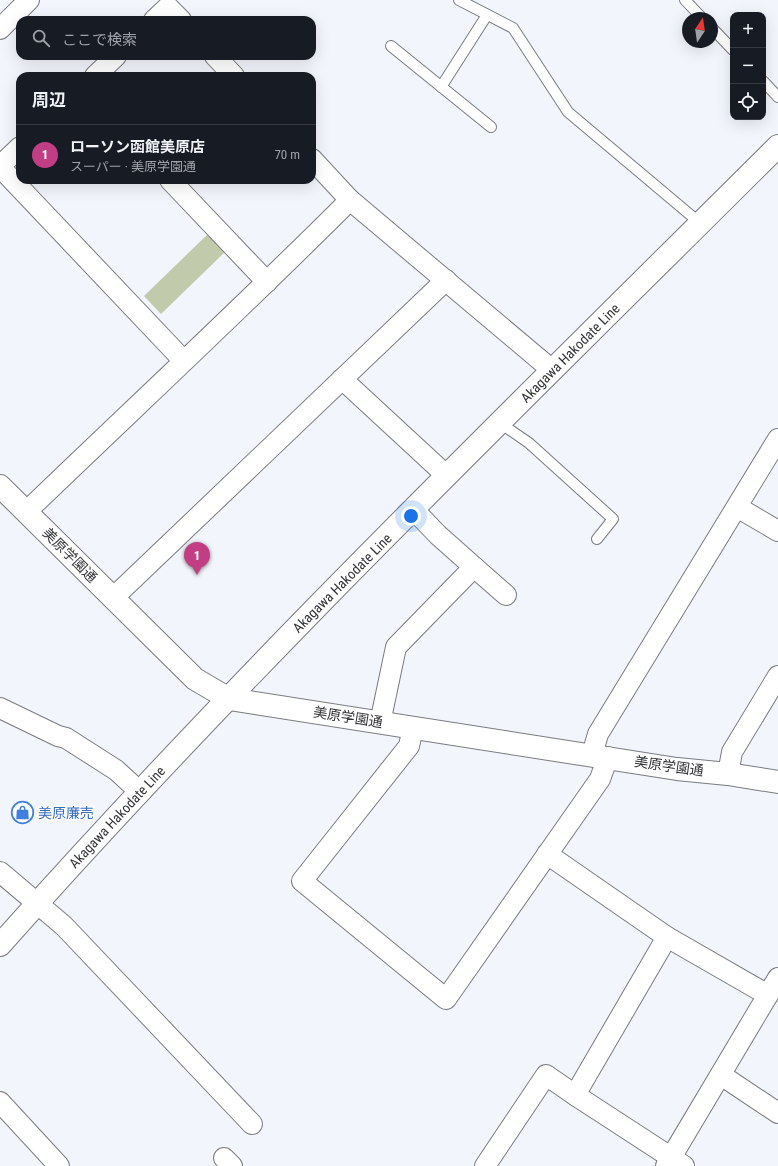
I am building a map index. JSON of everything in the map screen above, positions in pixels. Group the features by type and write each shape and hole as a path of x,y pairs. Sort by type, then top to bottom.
{"main road":[{"name":"Akagawa Hakodate Line","path":"0,945 192,736 230,699 446,476 778,146"},
{"name":"美原学園通","path":"0,486 195,680 230,699 677,768 778,782"}],"street":[{"path":"0,29 29,0"},
{"path":"158,16 168,7 177,16"},
{"path":"99,72 112,60"},
{"path":"219,60 230,72"},
{"path":"16,151 0,166 16,183"},
{"path":"316,163 350,200 552,370"},
{"path":"17,184 183,360"},
{"path":"174,184 267,282"},
{"path":"26,512 183,360 267,282 350,200"},
{"path":"113,598 446,280"},
{"path":"342,379 446,476"},
{"path":"413,728 409,746 302,881 446,999 600,779 598,734 778,439"},
{"path":"737,507 778,531"},
{"path":"414,510 438,535 506,596"},
{"path":"380,722 396,647 474,567"},
{"path":"728,774 732,752 778,676"},
{"path":"0,708 58,736 66,738 116,770 140,792"},
{"path":"547,854 667,937 768,995"},
{"path":"0,872 64,926 252,1124"},
{"path":"575,1095 667,937"},
{"path":"485,1166 546,1075 673,1163 721,1075 778,978"},
{"path":"721,1075 778,1113"},
{"path":"0,1102 59,1166"}],"lane":[{"path":"459,0 512,28 568,112 700,223"},
{"path":"685,0 696,12"},
{"path":"442,87 487,15"},
{"path":"718,34 731,48"},
{"path":"391,46 491,127"},
{"path":"766,84 778,97"},
{"path":"500,423 528,443 613,519 597,540"}],"green space":[{"path":"209,233 226,251 161,314 144,296"}],"place":[{"name":"ローソン函館美原店","path":"197,575"},
{"name":"美原廉売","path":"22,813"}]}
